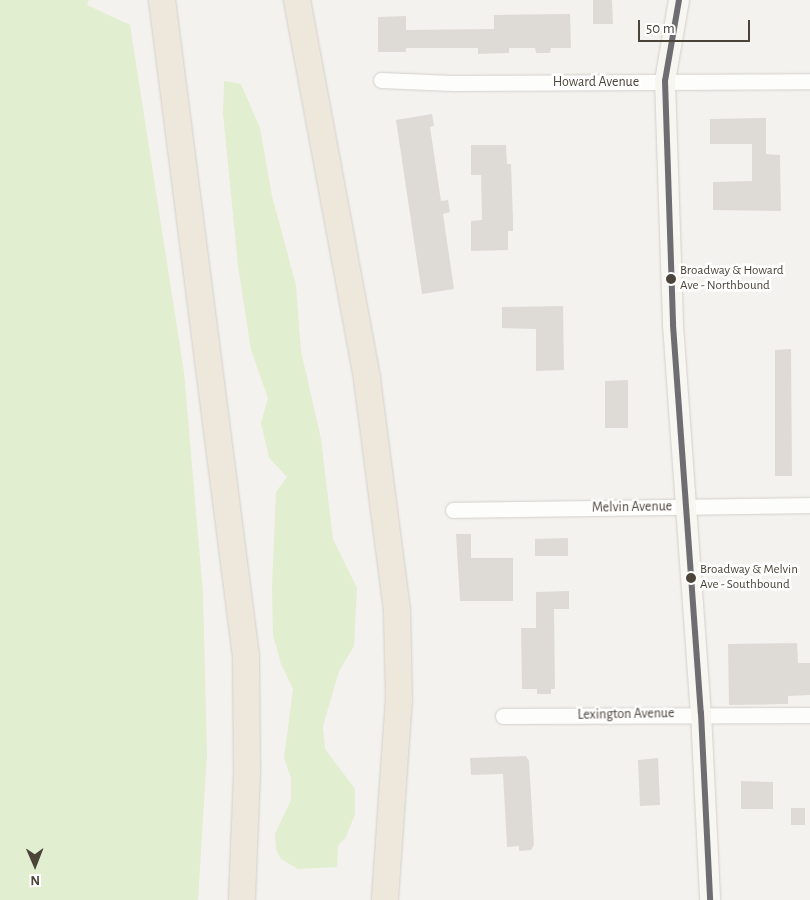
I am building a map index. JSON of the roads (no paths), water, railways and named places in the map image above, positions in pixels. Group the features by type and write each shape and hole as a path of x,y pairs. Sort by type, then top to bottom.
{"highway":[{"path":"162,0 246,657 246,773 242,900"},
{"path":"297,0 367,379 397,611 398,717 385,900"}],"street":[{"path":"679,0 665,81 673,325 701,713 710,900"},
{"name":"Howard Avenue","path":"382,80 453,83 810,81"},
{"name":"Melvin Avenue","path":"453,510 810,505"},
{"name":"Lexington Avenue","path":"503,716 701,713 810,715"}],"place":[{"name":"Broadway & Howard Ave - Northbound","path":"671,279"},
{"name":"Broadway & Melvin Ave - Southbound","path":"691,578"}]}
